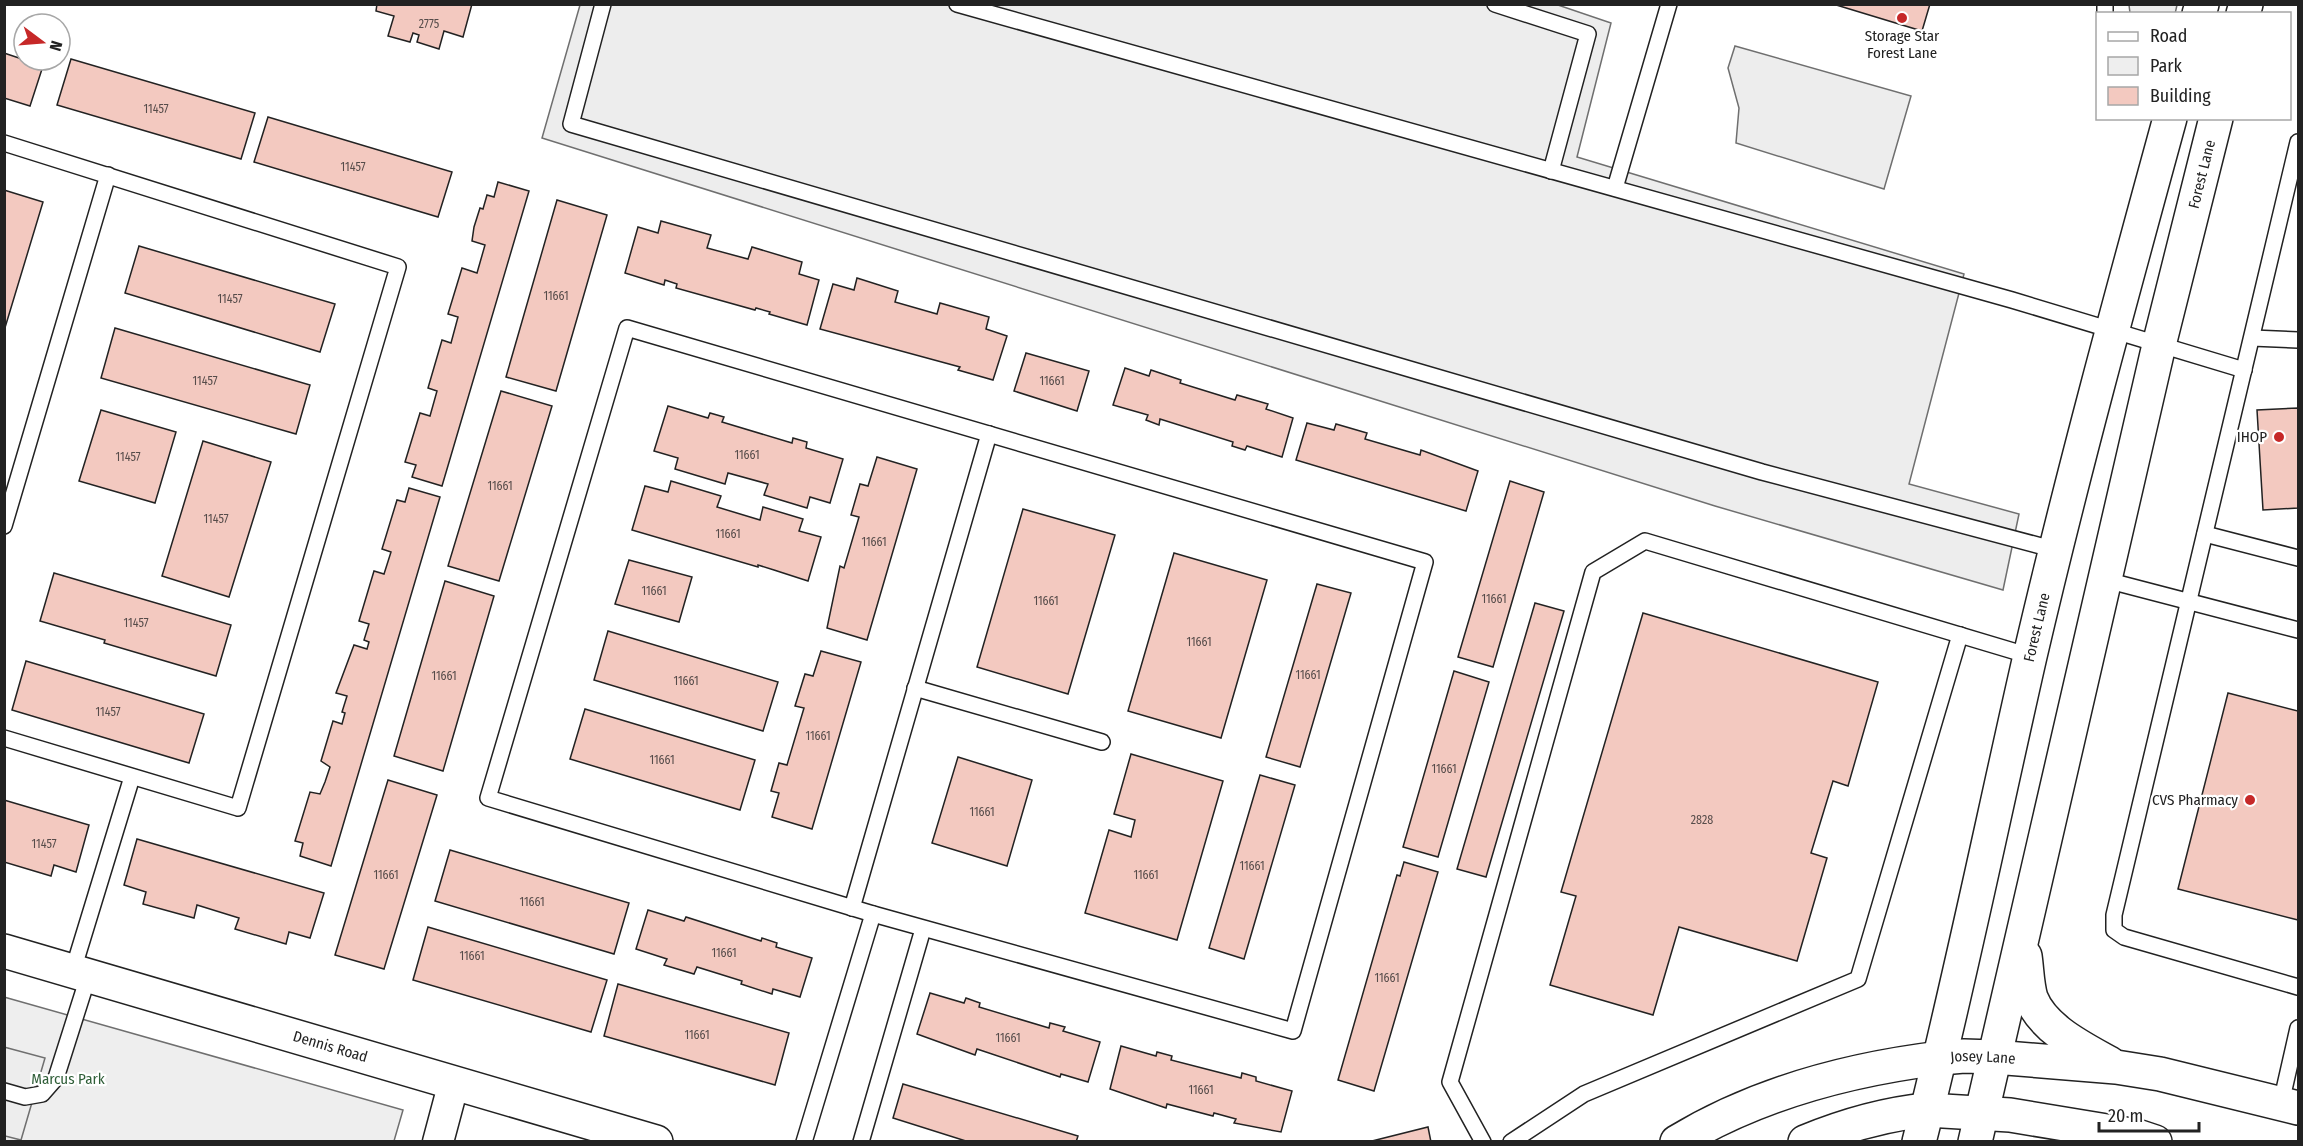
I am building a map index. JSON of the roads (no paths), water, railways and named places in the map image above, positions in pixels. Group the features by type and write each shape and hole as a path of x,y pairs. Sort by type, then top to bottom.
{"main road":[{"name":"Forest Lane","path":"1919,1142 1941,1058 2030,656 2112,331 2169,120"},
{"name":"Forest Lane","path":"1978,1127 2159,345 2215,120"},
{"path":"2023,937 2031,996 2037,1009 2058,1031 2116,1067"},
{"name":"Dennis Road","path":"4,951 656,1142"},
{"name":"Josey Lane","path":"1677,1142 1754,1103 1823,1081 1878,1067 1964,1056 2116,1067 2160,1074 2290,1105"},
{"path":"1805,1142 1872,1119 1927,1110 1978,1127 2094,1129 2142,1140"},
{"path":"2051,1142 2094,1129"}],"street":[{"path":"438,1142 454,1082"}],"lane":[{"path":"603,4 570,124 1796,482 2056,550"},
{"path":"957,4 2012,300 2244,370"},
{"path":"1495,4 1588,34 1551,171"},
{"path":"1615,188 1669,4"},
{"path":"2298,142 2114,915 2114,930 2124,937 2298,987"},
{"path":"4,143 398,267 238,808 4,738"},
{"path":"4,526 108,175"},
{"path":"627,328 989,434 1425,562 1293,1031 923,929 488,798 627,328"},
{"path":"2252,338 2298,340"},
{"path":"852,908 989,434"},
{"path":"2205,534 2298,558"},
{"path":"1483,1142 1450,1082 1593,572 1645,541 2030,656"},
{"path":"2106,580 2298,630"},
{"path":"1512,1142 1584,1094 1858,979 1960,635"},
{"path":"915,688 1102,742"},
{"path":"4,1091 25,1097 42,1094 56,1078 132,777"},
{"path":"804,1142 873,914"},
{"path":"861,1142 923,929"},
{"path":"2290,1105 2298,1028"}],"place":[{"name":"Storage Star Forest Lane","path":"1902,18"},
{"name":"IHOP","path":"2279,437"},
{"name":"CVS Pharmacy","path":"2250,800"}],"park label":[{"name":"Marcus Park","path":"68,1079"}]}
